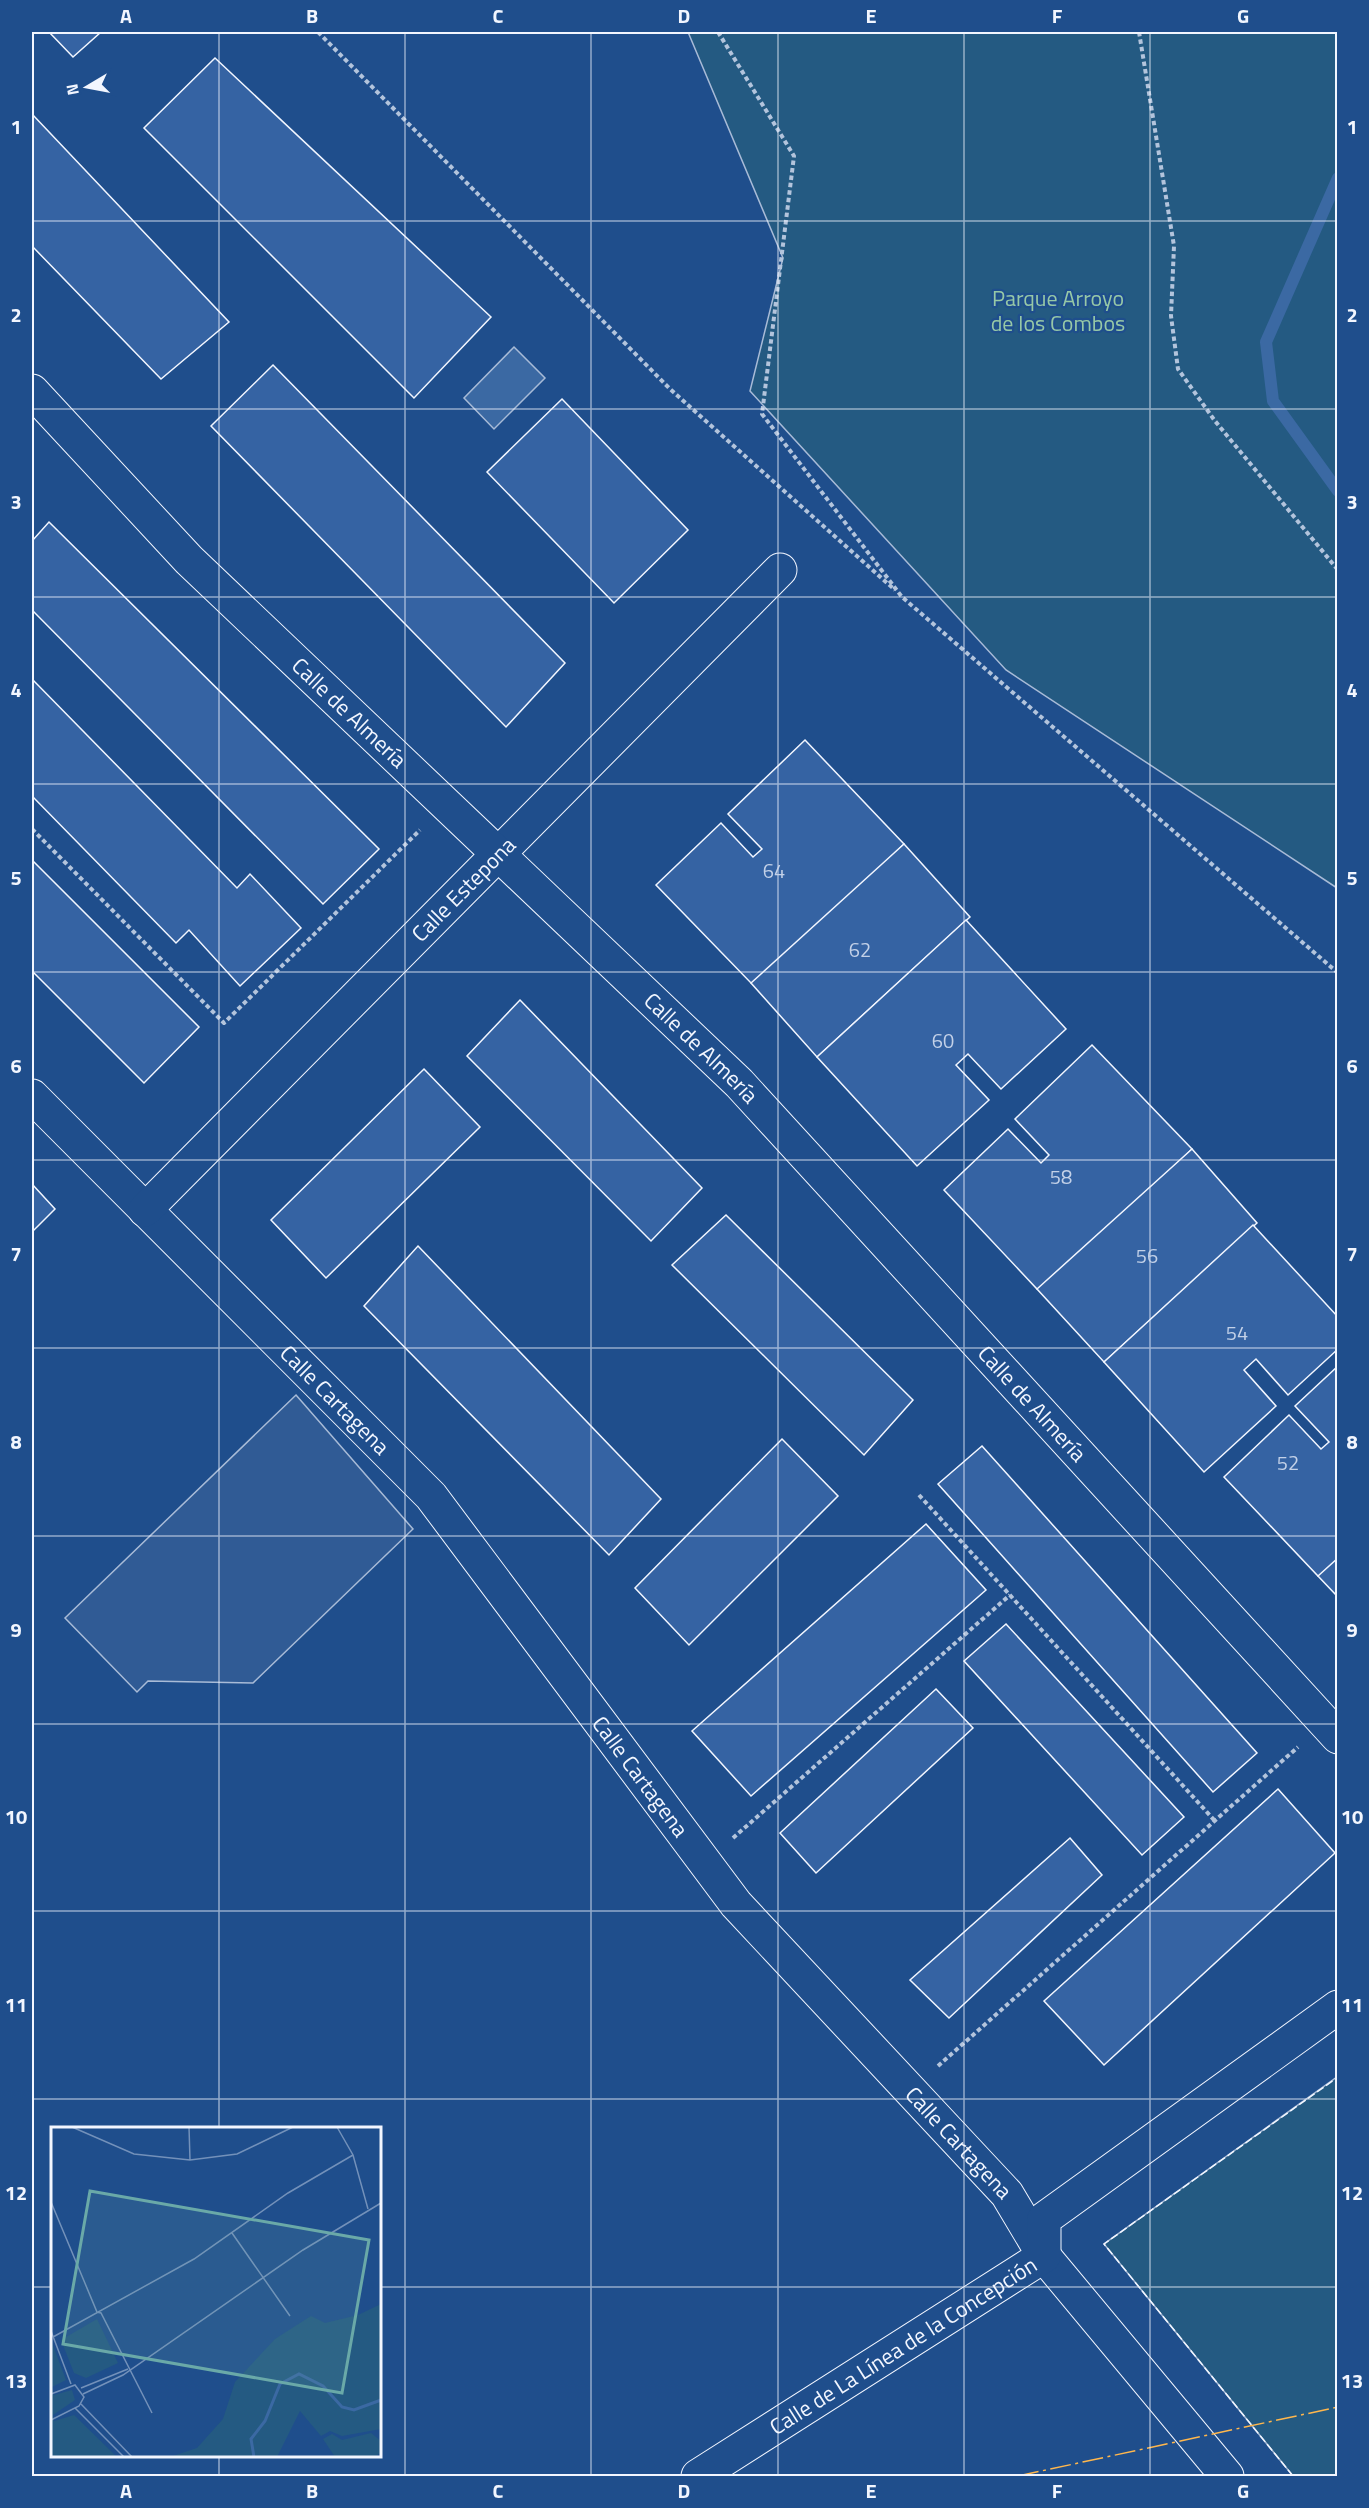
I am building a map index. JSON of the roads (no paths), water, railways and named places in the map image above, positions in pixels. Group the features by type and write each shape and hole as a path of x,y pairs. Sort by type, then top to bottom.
{"street":[{"name":"Calle de Almería","path":"32,391 189,560 739,1083 1331,1730"},
{"name":"Calle Estepona","path":"145,1210 780,570"},
{"name":"Calle Cartagena","path":"32,1096 431,1496 736,1904 1007,2193 1044,2256 1227,2476"},
{"name":"Calle de La Línea de la Concepción","path":"698,2476 1044,2256 1044,2219 1338,2007"}],"waterway":[{"path":"1338,178 1266,342 1273,401 1338,491"}],"park label":[{"name":"Parque Arroyo de los Combos","path":"1058,310"}]}
